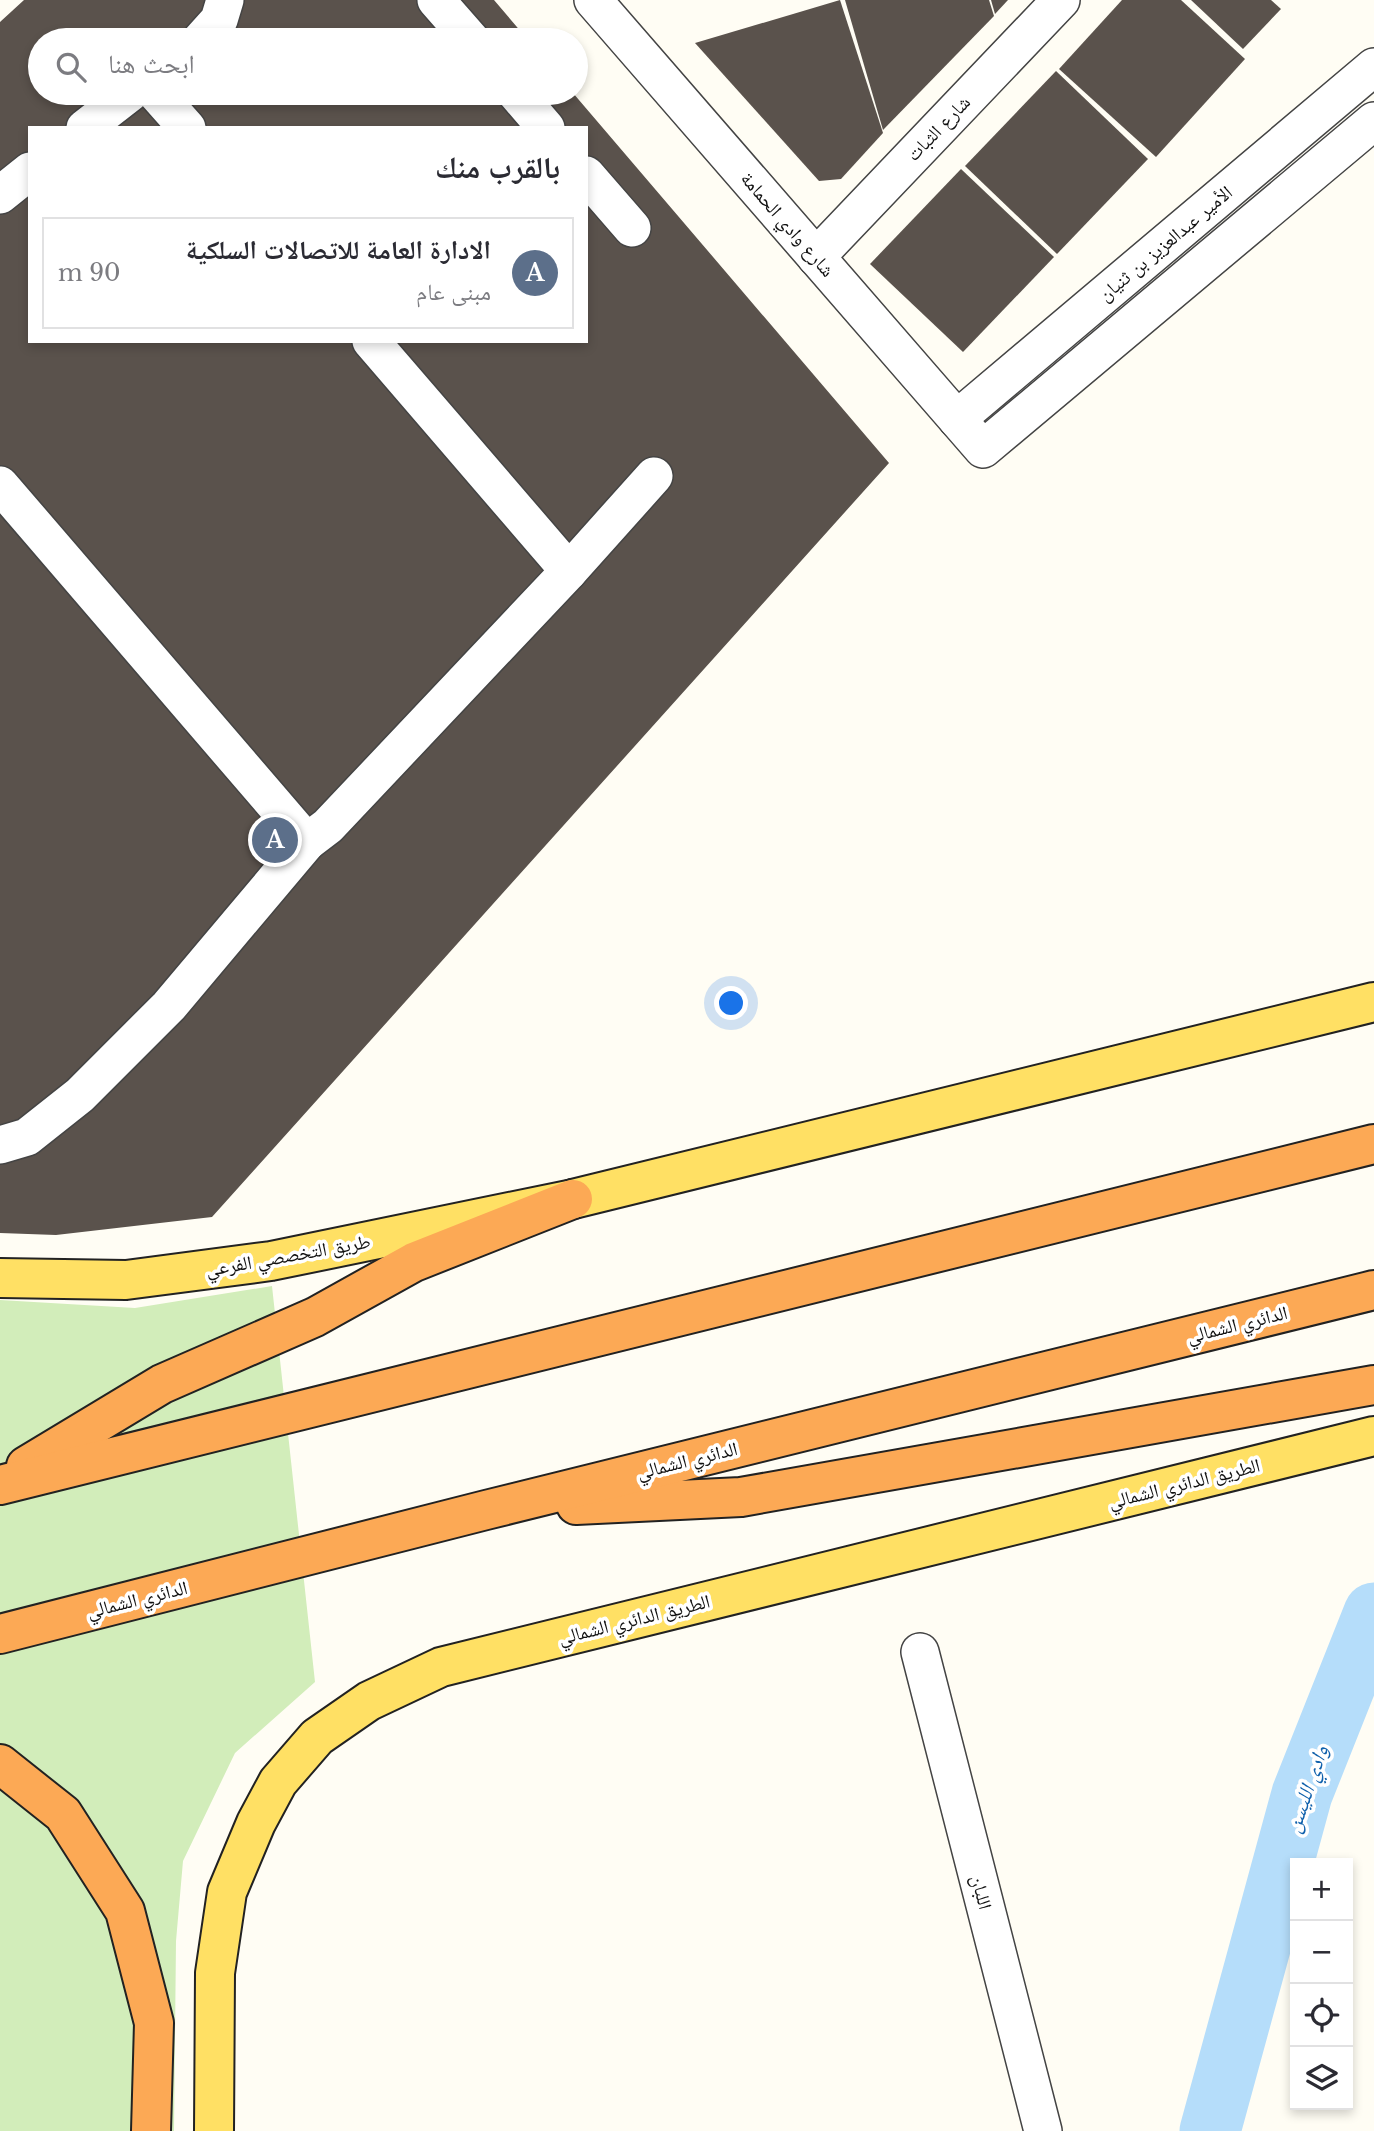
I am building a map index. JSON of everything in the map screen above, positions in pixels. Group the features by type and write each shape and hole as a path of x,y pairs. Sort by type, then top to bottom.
{"highway":[{"path":"0,1483 1374,1144"},
{"path":"0,1483 162,1384 315,1317 414,1262 573,1199"},
{"name":"الدائري الشمالي","path":"0,1634 486,1510 1374,1290"},
{"path":"486,1510 741,1497 1374,1385"},
{"path":"0,1764 63,1814 125,1911 154,2023 151,2131"}],"main road":[{"path":"573,1199 1374,1002"},
{"name":"طريق التخصصي الفرعي","path":"0,1278 126,1280 271,1261 573,1199"},
{"name":"الطريق الدائري الشمالي","path":"214,2131 215,1973 227,1892 256,1822 278,1782 317,1737 369,1701 441,1667 1374,1436"}],"street":[{"path":"212,28 219,20 225,0"},
{"path":"436,0 460,28"},
{"name":"شارع وادي الحمامة","path":"593,0 982,449 1374,121"},
{"name":"شارع الثبات","path":"816,257 1060,0"},
{"name":"الأمير عبدالعزيز بن ثنيان","path":"957,419 1374,67"},
{"path":"88,126 115,105"},
{"path":"167,105 185,126"},
{"path":"526,105 544,126"},
{"path":"0,195 28,173"},
{"path":"588,177 632,228"},
{"path":"373,343 569,571"},
{"path":"0,1145 27,1137 80,1095 169,1006 307,842 328,826 569,571 654,476"},
{"path":"0,485 307,842"},
{"name":"اللبان","path":"920,1653 1044,2131"}],"green space":[{"path":"272,1286 315,1682 235,1753 183,1861 176,1941 174,2131 0,2131 0,1300 135,1308"}],"building":[{"path":"24,0 494,0 518,28 28,28 28,105 583,105 889,463 212,1217 56,1235 0,1233 0,22"},
{"path":"840,0 883,133 841,179 819,181 695,43"},
{"path":"845,0 989,0 994,16 883,130"},
{"path":"991,0 1008,0 995,14"},
{"path":"1122,0 1181,0 1245,59 1156,157 1059,69"},
{"path":"1191,0 1271,0 1281,9 1243,49"},
{"path":"1056,71 1148,159 1057,254 965,166"},
{"path":"961,169 1054,257 963,352 870,264"}],"waterway":[{"name":"وادي الليسن","path":"1210,2131 1302,1794 1374,1613"}],"place":[{"name":"الادارة العامة للاتصالات السلكية","path":"275,840"}]}
